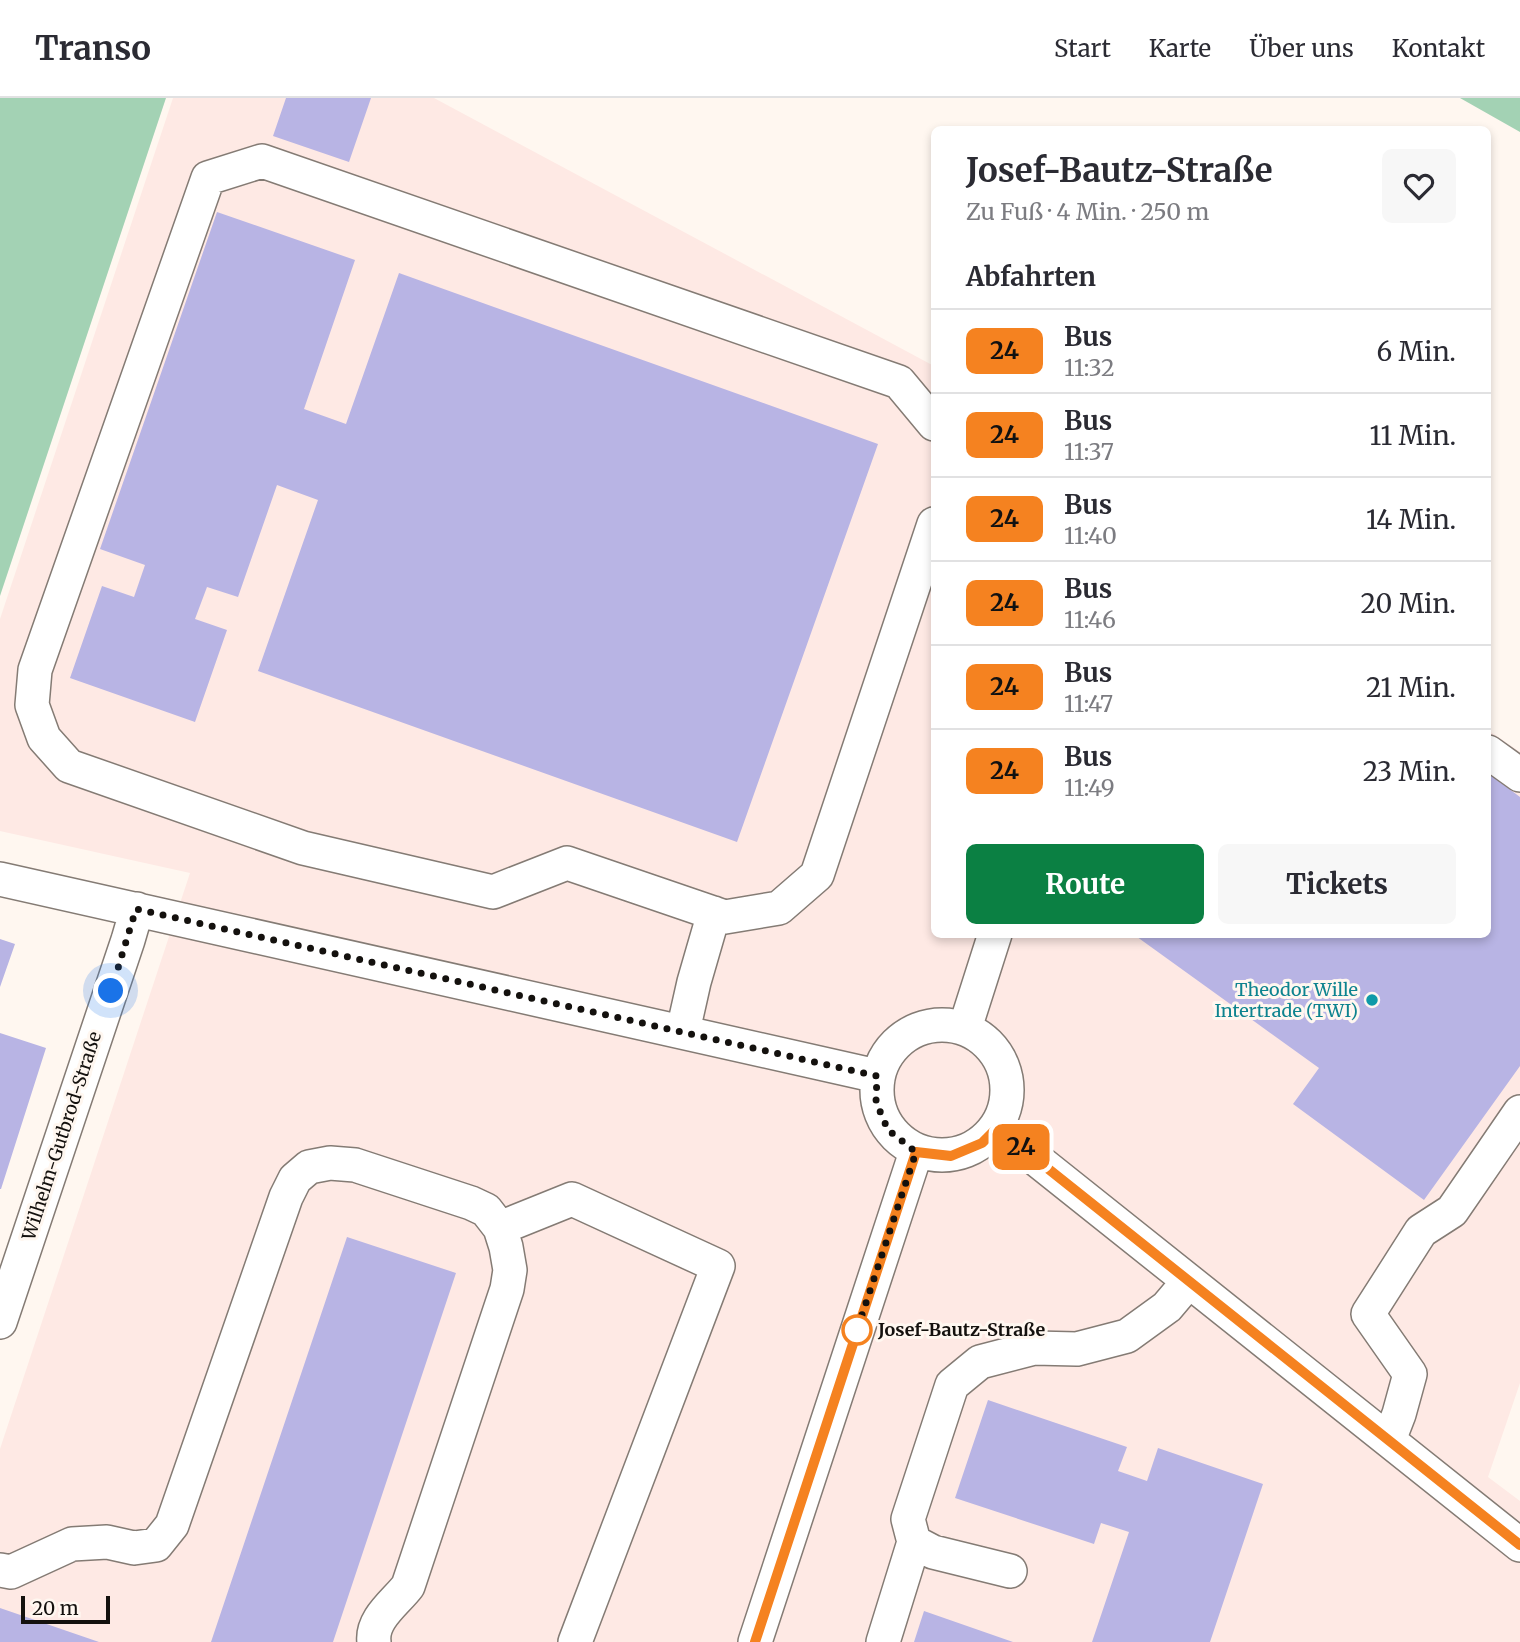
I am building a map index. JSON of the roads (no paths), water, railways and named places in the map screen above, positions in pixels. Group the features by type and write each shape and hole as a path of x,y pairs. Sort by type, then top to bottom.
{"street":[{"path":"931,420 899,382 262,161 208,178 35,670 32,705 44,738 69,766 303,848 493,892 568,863 725,917 779,908 817,875 931,533"},
{"path":"1491,754 1520,775"},
{"path":"0,879 877,1076"},
{"name":"Wilhelm-Gutbrod-Straße","path":"0,1322 136,909"},
{"path":"684,1031 694,982 714,914"},
{"path":"965,1028 994,938"},
{"path":"926,1025 965,1028 989,1044 1006,1075 1007,1104 997,1128 982,1143 951,1156 916,1152 888,1130 876,1102 877,1076 898,1040 926,1025"},
{"path":"1389,1440 1410,1374 1368,1314 1421,1231 1452,1211 1520,1112"},
{"path":"997,1128 1520,1545"},
{"path":"755,1642 916,1152"},
{"path":"0,1570 11,1572 72,1544 107,1542 134,1548 156,1545 172,1525 286,1197 295,1180 309,1167 330,1163 355,1165 486,1210 500,1228 510,1270 507,1289 408,1586 398,1600 383,1613 373,1633 374,1642"},
{"path":"500,1228 572,1199 718,1266 575,1642"},
{"path":"883,1642 914,1542 908,1519 952,1385 979,1362 1034,1348 1077,1349 1127,1336 1167,1307 1189,1281"},
{"path":"914,1542 933,1552 1010,1571"}],"place":[{"name":"Theodor Wille Intertrade (TWI)","path":"1372,1000"},
{"name":"Josef-Bautz-Straße","path":"857,1330"}]}
